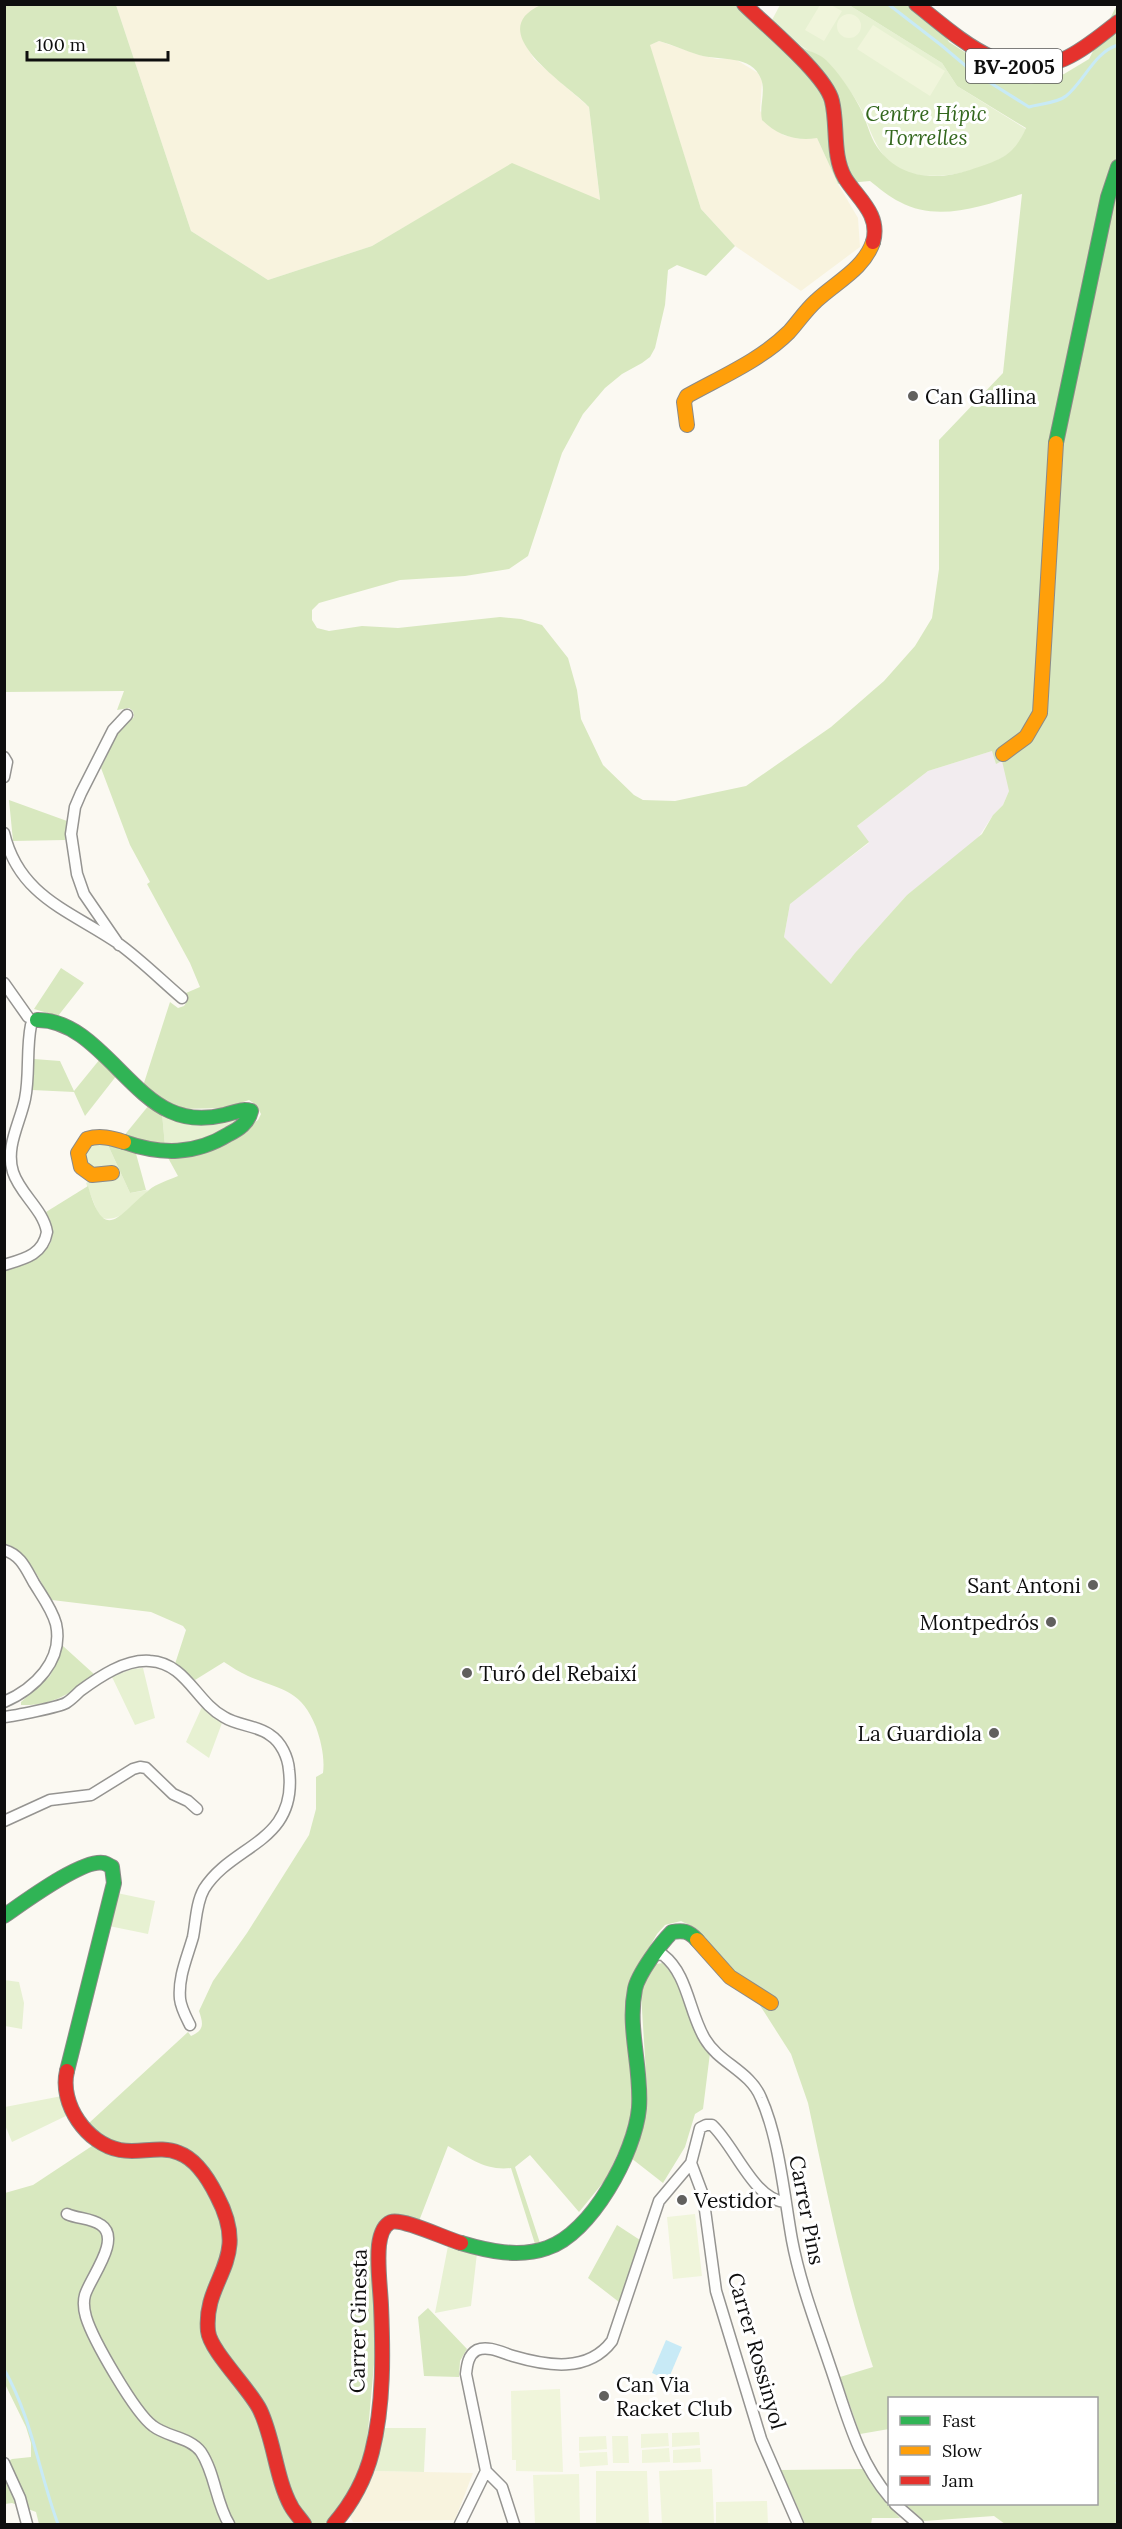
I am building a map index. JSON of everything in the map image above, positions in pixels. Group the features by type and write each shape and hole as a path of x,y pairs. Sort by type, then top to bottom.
{"street":[{"path":"687,425 684,402 687,396 762,354 781,339 815,301 864,261 874,238 870,212 845,178 840,165 832,100 824,83 744,4"},
{"name":"BV-2005","path":"916,4 978,51 998,62 1019,67 1041,67 1064,59 1118,22"},
{"path":"1003,754 1027,736 1040,713 1054,454 1106,208 1118,167"},
{"path":"120,945 84,894 77,874 71,834 75,807 81,794 113,730 128,715"},
{"path":"4,757 7,762 4,777"},
{"path":"4,833 13,860 39,892 56,906 120,945 182,998"},
{"path":"4,1265 24,1259 38,1251 47,1232 44,1221 18,1183 11,1165 12,1143 27,1089 32,1021 5,981"},
{"path":"32,1021 51,1019 83,1039 116,1064 145,1094 173,1114 206,1117 226,1115 245,1109 251,1111 249,1119 244,1124 220,1140 198,1150 152,1150 103,1136 87,1139 78,1153 81,1167 92,1175 112,1173"},
{"path":"4,1550 19,1557 53,1615 57,1637 50,1664 42,1677 28,1690 4,1702"},
{"path":"4,1717 67,1703 104,1675 139,1662 150,1661 174,1668 189,1681 217,1713 232,1722 271,1735 280,1744 290,1776 288,1793 281,1815 263,1840 221,1870 203,1891 181,1980 181,2006 190,2025"},
{"path":"4,1821 50,1800 91,1795 140,1767 146,1768 173,1794 188,1801 197,1809"},
{"path":"4,1916 89,1863 108,1864 115,1873 64,2082 69,2104 84,2128 100,2143 123,2152 163,2149 178,2152 191,2160 222,2207 231,2237 227,2260 212,2302 207,2325 209,2337 260,2410 290,2505 304,2524"},
{"name":"Carrer Ginesta","path":"334,2524 359,2492 368,2472 374,2444 381,2368 379,2250 382,2232 389,2223 400,2221 466,2246 530,2252 550,2247 581,2223 606,2194 615,2179 637,2125 639,2094 635,1990 641,1976 672,1932 676,1930 688,1932 698,1939 730,1977 771,2003"},
{"name":"Carrer Pins","path":"656,1954 663,1955 676,1970 706,2041 716,2053 746,2077 761,2096 779,2164 805,2293 849,2426 866,2461 888,2495"},
{"path":"514,2524 502,2487 486,2471 466,2374 471,2355 478,2350 488,2349 523,2359 563,2365 583,2362 601,2353 612,2341 659,2201 691,2163 700,2128 706,2125 712,2126 764,2192 775,2201 785,2202"},
{"name":"Carrer Rossinyol","path":"691,2163 703,2196 716,2291 727,2332 761,2439 798,2524"},
{"path":"67,2214 98,2223 105,2228 108,2235 108,2247 89,2284 84,2302 86,2316 97,2342 128,2394 152,2426 192,2444 202,2454 229,2524"},
{"path":"4,2463 20,2498 27,2524"},
{"path":"460,2524 486,2471"},
{"path":"895,2505 918,2524"}],"shaded area":[{"path":"116,5 541,5 524,19 525,44 534,59 589,107 600,201 512,164 372,246 268,280 191,231"},
{"path":"659,41 700,55 717,59 735,59 758,73 762,81 760,111 783,135 800,139 817,138 838,184 858,218 860,247 801,291 735,246 701,209 649,45"},
{"path":"992,751 1002,760 1009,784 1009,791 1003,805 993,815 976,841 907,895 855,953 831,984 784,937 790,903 869,843 857,826 928,771"},
{"path":"375,2471 473,2473 455,2520 353,2522 350,2516 365,2493"}],"green space":[{"path":"5,5 116,5 191,231 268,280 372,246 512,163 600,200 589,107 549,73 524,44 520,29 525,16 541,5 753,5 796,42 823,58 835,70 855,98 874,142 883,154 904,170 916,174 942,176 970,170 1004,156 1016,146 1026,128 957,86 942,63 849,5 927,5 949,42 1005,78 1031,84 1064,74 1089,59 1117,5 1117,2524 1005,2524 994,2516 924,2521 906,2505 1098,2505 1098,2397 888,2397 888,2429 860,2434 840,2377 873,2367 845,2269 808,2103 791,2054 747,1985 695,1928 681,1921 665,1925 657,1934 636,1970 634,2093 630,2118 624,2140 606,2179 579,2212 530,2155 515,2167 540,2243 535,2244 511,2168 486,2166 448,2146 419,2221 393,2215 379,2225 375,2353 366,2453 351,2496 329,2522 320,2524 39,2524 36,2512 12,2503 5,2504 5,2463 12,2459 31,2457 31,2443 26,2427 5,2384 5,2193 33,2185 95,2144 102,2135 89,2123 188,2032 191,2036 201,2029 199,2011 213,1981 247,1933 309,1835 316,1809 316,1777 323,1773 322,1750 316,1727 304,1705 289,1692 245,1674 224,1662 195,1680 175,1664 186,1630 183,1626 151,1612 52,1600 26,1559 13,1547 5,1544 4,1269 36,1258 44,1252 52,1236 46,1212 88,1186 100,1215 107,1220 113,1219 121,1215 152,1188 178,1176 167,1156 221,1146 258,1120 261,1114 256,1105 249,1100 225,1108 179,1109 143,1086 170,1002 178,1008 184,1006 188,1000 186,993 200,987 190,963 147,884 150,882 130,845 101,768 120,728 134,717 133,711 129,708 117,710 124,691 5,692","holes":["659,41 699,55 743,62 757,71 762,84 762,120 774,130 788,136 802,139 817,138 838,184 870,181 900,202 915,208 945,212 977,207 1022,194 1003,373 939,440 939,569 932,618 915,646 884,681 831,727 746,786 675,801 643,800 634,795 603,765 581,719 577,690 568,658 542,625 521,619 500,617 398,628 362,626 329,631 317,628 312,620 312,610 319,603 400,580 465,576 509,569 528,556 562,453 583,414 605,388 622,374 650,357 655,348 665,305 668,270 677,265 706,276 735,246 701,209 650,45","992,751 996,764 1002,761 1009,791 1003,805 993,815 982,834 907,895 855,953 831,984 784,937 790,904 869,842 857,826 928,771"]},
{"name":"Centre Hípic Torrelles","path":"780,5 849,5 942,63 957,86 1026,129 1020,141 1004,157 973,170 936,176 904,171 892,164 880,151 859,105 831,66 795,41 772,20"},
{"path":"820,5 831,5 842,11 824,41 805,30"},
{"path":"849,14 854,15 860,21 860,31 854,37 849,38 844,37 838,31 837,26 838,21 844,15"},
{"path":"873,25 945,71 930,96 857,49"},
{"path":"9,800 67,821 65,840 13,841"},
{"path":"61,968 84,983 58,1016 34,1009"},
{"path":"34,1059 60,1061 74,1091 100,1059 117,1075 85,1116 74,1092 32,1090"},
{"path":"149,1105 162,1113 165,1146 123,1137"},
{"path":"162,1113 240,1120 203,1143 165,1146"},
{"path":"107,1143 130,1193 148,1190 127,1212 105,1219 99,1216 86,1183 114,1167 108,1166 97,1171 85,1164 85,1150 91,1144"},
{"path":"107,1143 135,1150 146,1190 130,1193"},
{"path":"63,1646 95,1675 69,1693 52,1701 21,1705 21,1702 50,1676"},
{"path":"143,1668 155,1718 135,1725 112,1677 132,1669"},
{"path":"202,1707 222,1723 209,1758 186,1742"},
{"path":"117,1893 155,1901 148,1934 109,1926"},
{"path":"663,1963 675,1978 696,2034 710,2053 703,2109 695,2114 685,2147 663,2183 631,2158 643,2120 647,2089 641,1994 645,1979 656,1964"},
{"path":"4,1980 19,1982 24,2003 22,2029 5,2026"},
{"path":"62,2096 70,2114 12,2142 5,2125 5,2107"},
{"path":"695,2214 702,2276 673,2279 667,2217"},
{"path":"617,2225 640,2240 619,2302 588,2278"},
{"path":"448,2246 477,2253 471,2306 435,2313"},
{"path":"428,2308 467,2349 460,2361 459,2377 424,2376 418,2317"},
{"path":"560,2389 563,2472 516,2471 516,2460 512,2460 511,2391"},
{"path":"382,2428 426,2428 424,2472 375,2471"},
{"path":"699,2432 700,2445 672,2447 672,2433"},
{"path":"668,2433 669,2446 641,2448 641,2434"},
{"path":"606,2436 607,2449 579,2451 579,2437"},
{"path":"612,2436 628,2436 629,2463 613,2463"},
{"path":"669,2448 670,2462 642,2463 642,2450"},
{"path":"700,2448 701,2462 673,2463 673,2450"},
{"path":"607,2452 608,2465 580,2467 579,2453"},
{"path":"712,2469 714,2524 662,2524 659,2471"},
{"path":"863,2469 882,2498 900,2518 872,2518 871,2524 805,2524 781,2470"},
{"path":"596,2471 647,2471 649,2524 596,2524"},
{"path":"579,2474 580,2524 535,2524 533,2475"},
{"path":"767,2501 768,2524 716,2524 716,2502"}],"water":[{"path":"666,2340 682,2347 668,2380 652,2373"}],"waterway":[{"path":"888,4 973,72 1029,107 1053,102 1066,96 1102,54 1118,45"},
{"path":"4,2369 22,2407 58,2524"}],"traffic: fast":[{"path":"1056,443 1108,197 1118,167"},
{"path":"37,1020 56,1023 74,1031 91,1043 138,1088 170,1111 183,1116 204,1118 241,1110 251,1111 245,1122 236,1130 216,1141 191,1149 165,1151 124,1142"},
{"path":"4,1916 53,1883 82,1867 94,1863 104,1863 112,1867 114,1883 67,2071"},
{"path":"461,2243 504,2252 536,2251 563,2240 579,2227 594,2209 620,2168 636,2126 639,2108 639,2078 633,2004 640,1975 672,1932 686,1932 697,1940"}],"traffic: slow":[{"path":"687,425 684,402 687,396 740,367 778,342 816,301 856,268 869,252 873,242"},
{"path":"1003,754 1026,737 1040,713 1056,443"},
{"path":"112,1173 92,1175 81,1167 78,1153 87,1139 97,1137 124,1142"},
{"path":"697,1940 730,1977 771,2003"}],"traffic: jam":[{"path":"744,4 807,64 827,90 834,110 838,160 845,178 871,215 875,232 873,242"},
{"path":"916,4 966,43 984,54 1003,62 1022,66 1043,65 1064,59 1085,47 1118,22"},
{"path":"67,2071 67,2096 72,2109 78,2121 97,2140 120,2150 164,2150 179,2153 196,2165 214,2190 226,2219 230,2237 224,2268 208,2312 210,2339 260,2410 269,2433 286,2495 304,2524"},
{"path":"334,2524 353,2499 362,2481 369,2462 379,2416 382,2323 378,2260 382,2232 391,2222 405,2223 461,2243"}],"place":[{"name":"Can Gallina","path":"913,396"},
{"name":"Sant Antoni","path":"1093,1585"},
{"name":"Montpedrós","path":"1051,1622"},
{"name":"Turó del Rebaixí","path":"467,1673"},
{"name":"La Guardiola","path":"994,1733"},
{"name":"Vestidor","path":"682,2200"},
{"name":"Can Via Racket Club","path":"604,2396"}]}
